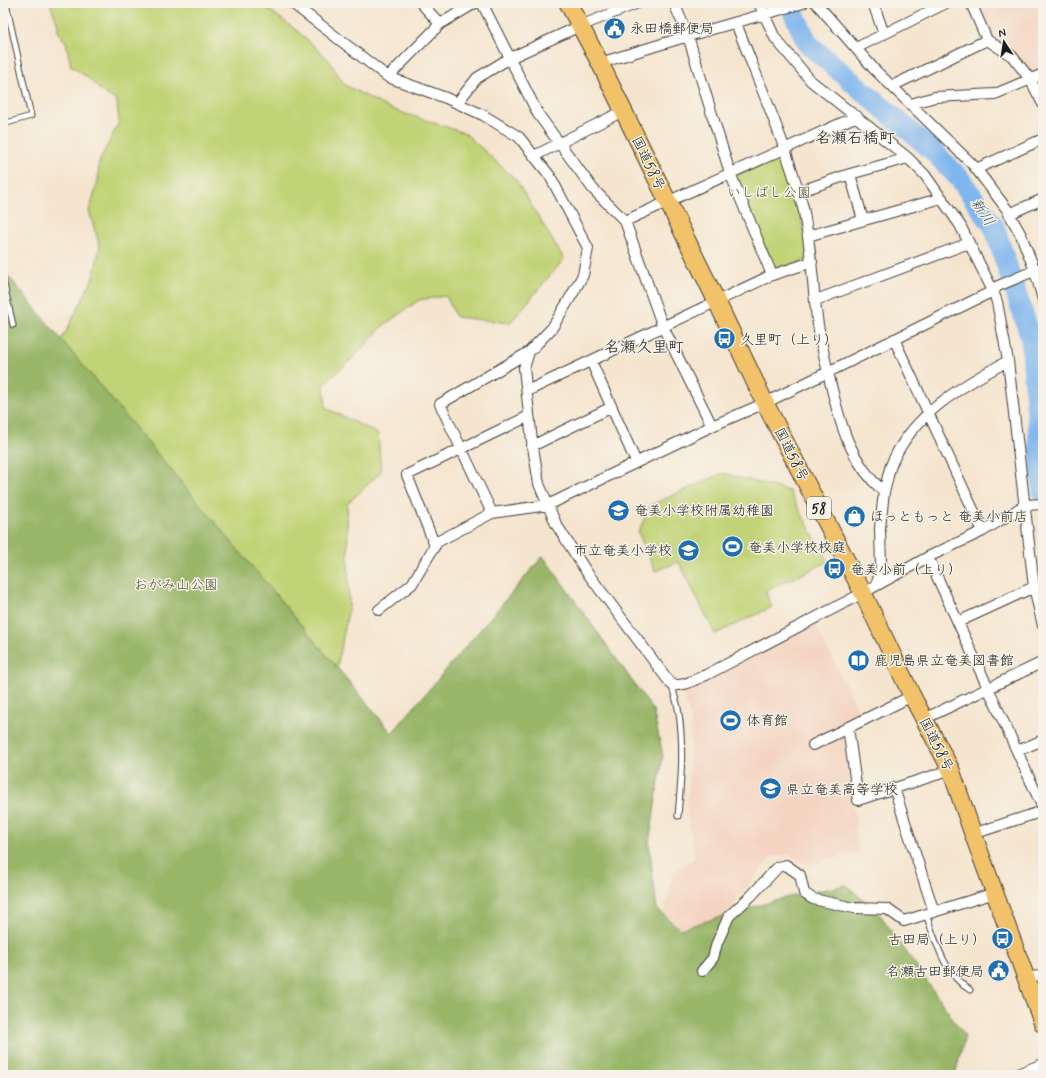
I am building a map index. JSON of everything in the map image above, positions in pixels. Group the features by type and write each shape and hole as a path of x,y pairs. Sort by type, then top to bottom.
{"highway":[{"name":"国道58号","path":"568,3 600,64 668,202 765,403 870,590 912,696 951,770 1043,1024"}],"street":[{"path":"292,3 388,77 446,98 482,115 519,136 550,176 588,248 583,275 552,328 529,352 440,404 492,513"},
{"path":"421,3 440,24"},
{"path":"388,77 440,24 475,3"},
{"path":"482,3 538,114 593,189 625,221 663,327 712,426"},
{"path":"457,103 477,78 510,58 580,26 638,3"},
{"path":"674,3 688,36 730,174 772,275"},
{"path":"759,3 767,13 775,38 811,81 908,158 925,175 960,225 995,288 1008,361 1034,587 1043,626"},
{"path":"600,64 688,36 803,3"},
{"path":"816,3 874,69 976,169 1009,214 1021,235 1036,271 1043,300"},
{"path":"872,3 884,34"},
{"path":"856,48 946,3"},
{"path":"971,3 987,40 1012,56 1030,79 1043,104"},
{"path":"736,23 785,149 803,205 812,262 817,319 841,424 850,449 858,462 873,482 884,492"},
{"path":"892,86 987,40"},
{"path":"911,104 935,97 994,94 1043,74"},
{"path":"534,156 623,111"},
{"path":"625,221 857,116"},
{"path":"976,169 1043,139"},
{"path":"798,192 850,174 908,158"},
{"path":"850,174 863,220"},
{"path":"808,236 942,198"},
{"path":"1009,214 1043,199"},
{"path":"816,300 969,243"},
{"path":"527,391 772,275 812,262"},
{"path":"379,610 412,584 437,542 492,513 548,504 712,426 765,403 995,288 1036,271"},
{"path":"894,339 983,531"},
{"path":"529,352 524,368 532,446 539,484 556,524 586,570 671,684 676,686 683,685 706,675 870,590 928,557 983,531 1025,505 1043,504"},
{"path":"591,361 636,462"},
{"path":"870,590 881,568 880,528 884,492 892,463 908,434 928,413 955,392 1008,361"},
{"path":"532,446 612,408"},
{"path":"435,546 407,475 529,416"},
{"path":"928,557 1043,810 973,834"},
{"path":"958,622 1034,587"},
{"path":"924,719 1043,662"},
{"path":"813,745 912,696"},
{"path":"848,727 858,800 951,770"},
{"path":"1017,752 1043,740"},
{"path":"894,788 930,913"},
{"path":"702,971 713,958 717,943 729,916 751,896 778,867 786,865 800,875 804,893 813,899 854,908 887,909 904,921 995,893"},
{"path":"1026,977 1043,976"},
{"path":"1015,1075 1043,1064"}],"lane":[{"path":"3,124 31,116 6,3"},
{"path":"3,280 13,325"},
{"path":"671,684 679,714 681,746 681,775 678,816"},
{"path":"930,913 939,952 952,974 962,985 970,990"}],"shaded area":[{"path":"970,3 1043,3 1043,74 1030,79 1012,56 987,40"},
{"name":"県立奄美高等学校","path":"814,623 862,717 843,726 859,852 807,865 787,854 770,858 727,913 675,958 675,924 664,912 673,872 695,858 687,813 691,717 682,693"}],"green space":[{"name":"おがみ山公園","path":"50,3 262,3 296,30 328,59 345,85 388,108 465,133 516,180 564,259 510,323 456,317 446,296 419,300 383,326 356,355 324,384 326,408 378,434 381,472 347,504 349,607 335,678 53,355 93,278 100,247 89,211 98,181 99,162 119,122 117,101 101,91 87,77 71,66 66,42 58,33 58,25"},
{"name":"いしばし公園","path":"785,152 811,259 773,271 734,176"},
{"path":"3,270 392,733 543,556 653,710 663,756 649,843 657,909 680,929 784,898 846,885 881,916 965,1036 955,1075 3,1075"},
{"name":"奄美小学校校庭","path":"723,473 789,491 828,562 765,591 772,607 715,634 679,562 655,571 638,532 651,505"}],"waterway":[{"name":"新川","path":"789,3 808,44 932,150 960,179 994,227 1031,338 1043,491"}],"place":[{"name":"永田橋郵便局","path":"614,28"},
{"name":"久里町（上り）","path":"724,339"},
{"name":"奄美小学校附属幼稚園","path":"618,510"},
{"name":"ほっともっと 奄美小前店","path":"854,516"},
{"name":"奄美小学校校庭","path":"732,547"},
{"name":"市立奄美小学校","path":"688,550"},
{"name":"奄美小前（上り）","path":"835,569"},
{"name":"鹿児島県立奄美図書館","path":"859,660"},
{"name":"体育館","path":"731,720"},
{"name":"県立奄美高等学校","path":"770,789"},
{"name":"古田局（上り）","path":"1002,939"},
{"name":"名瀬古田郵便局","path":"999,971"}],"district":[{"name":"名瀬石橋町","path":"855,137"},
{"name":"名瀬久里町","path":"644,346"}]}
